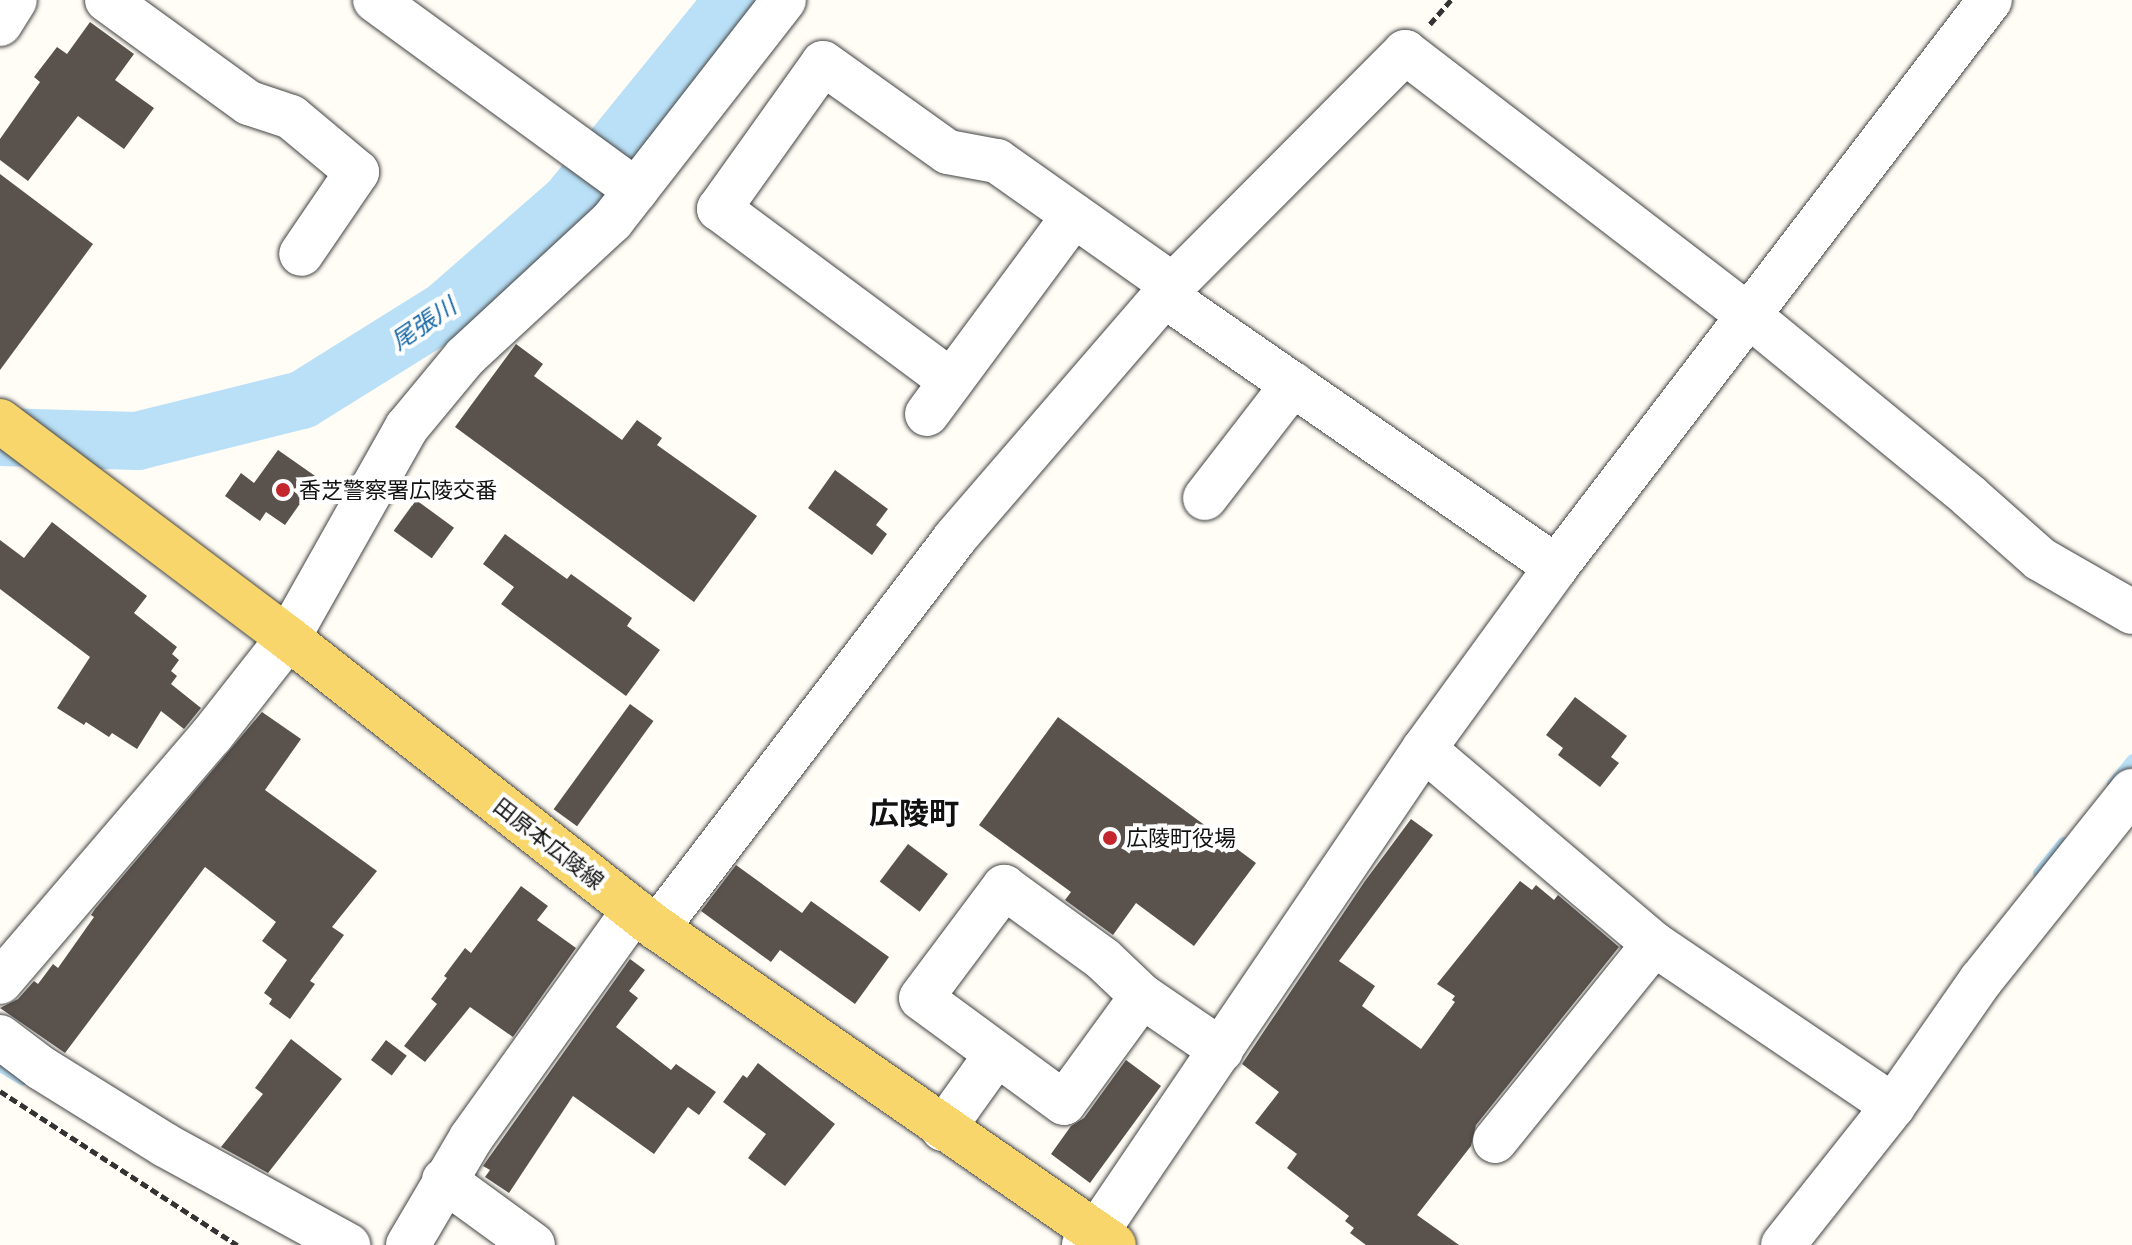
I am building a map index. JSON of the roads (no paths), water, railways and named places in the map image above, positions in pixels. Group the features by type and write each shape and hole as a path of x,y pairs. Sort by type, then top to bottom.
{"main road":[{"name":"田原本広陵線","path":"0,421 288,638 646,919 1097,1242"}],"street":[{"path":"0,24 15,0"},
{"path":"107,0 249,103 291,117 357,172 301,254"},
{"path":"375,0 630,186"},
{"path":"0,982 211,736 288,638 407,427 465,357 612,221 630,186 784,0"},
{"path":"1097,1242 1221,1050 1424,749 1556,567 1747,314 1990,0"},
{"path":"408,1245 444,1180 646,919 954,539 1169,291 1405,52 1747,314 1958,487 2040,559 2132,612"},
{"path":"1074,215 939,398 719,209 823,63 948,152 997,161 1074,215 1293,384 1556,567"},
{"path":"1205,498 1293,384"},
{"path":"1424,749 1654,944 1880,1097"},
{"path":"1783,1245 1880,1097 1981,980 2132,791"},
{"path":"1142,996 1064,1103 921,998 1004,887 1103,959 1142,996 1221,1050"},
{"path":"1495,1141 1654,944"},
{"path":"0,1037 63,1082 153,1138 348,1245"},
{"path":"943,1129 996,1055"},
{"path":"444,1180 533,1245"}],"waterway":[{"name":"尾張川","path":"0,437 137,441 302,400 445,311 569,203 734,0"},
{"path":"2112,784 2132,759"},
{"path":"2038,873 2063,842"},
{"path":"0,1067 22,1080"}],"place":[{"name":"香芝警察署広陵交番","path":"283,490"},
{"name":"広陵町役場","path":"1110,838"}],"district":[{"name":"広陵町","path":"914,813"}]}
